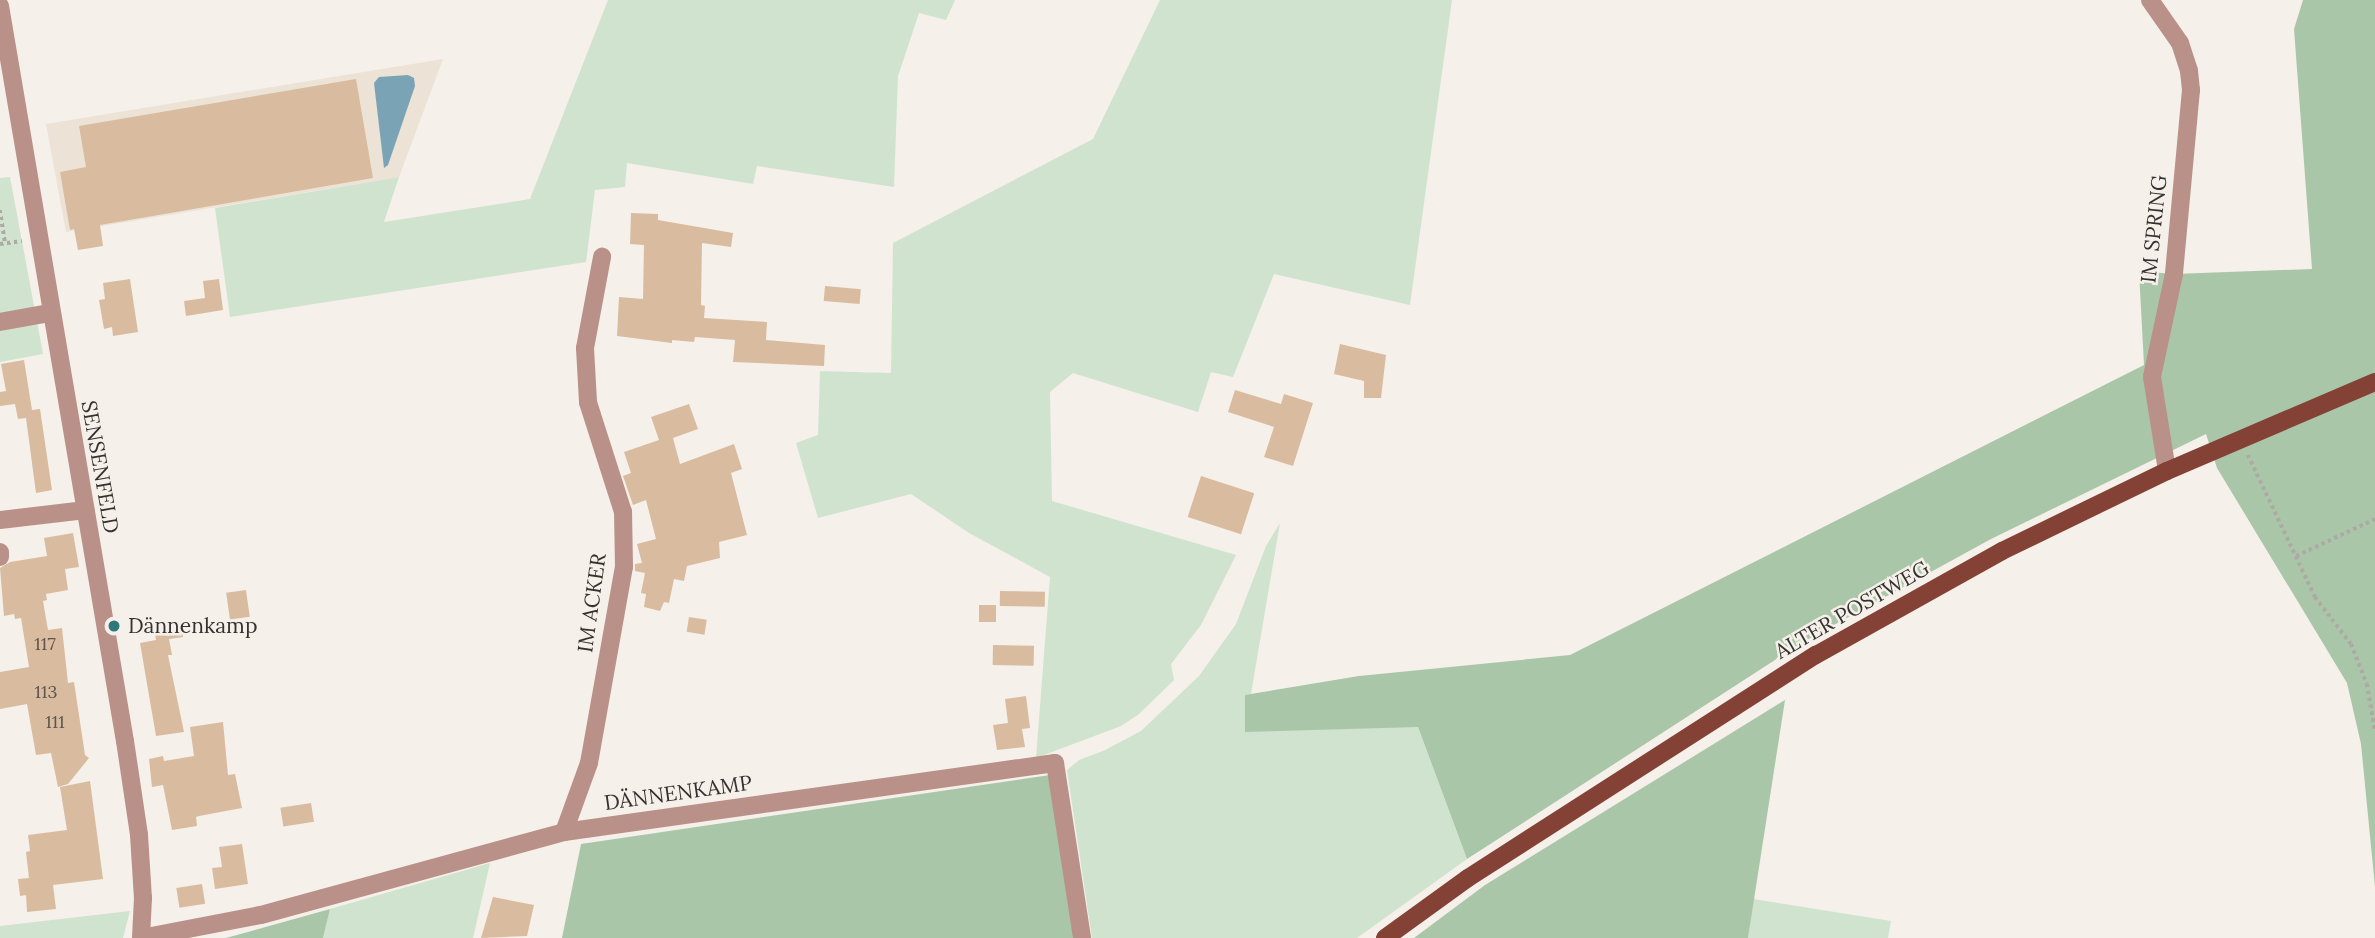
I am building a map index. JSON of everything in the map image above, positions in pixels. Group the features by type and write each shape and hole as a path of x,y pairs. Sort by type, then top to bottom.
{"main road":[{"name":"ALTER POSTWEG","path":"1385,938 1468,878 1816,655 2002,551 2167,471 2375,382"}],"street":[{"name":"IM SPRING","path":"2150,0 2180,43 2189,71 2190,90 2174,274 2152,377 2167,471"},
{"name":"SENSENFELD","path":"0,6 139,835 143,898 141,938"},
{"name":"IM ACKER","path":"564,832 589,763 624,567 622,512 588,402 585,348 601,257"},
{"path":"0,322 51,313"},
{"path":"0,520 85,510"},
{"name":"DÄNNENKAMP","path":"141,938 261,915 564,832 1055,763 1082,938"}],"path":[{"path":"0,209 3,244 37,239"},
{"path":"2241,440 2315,597 2351,644 2367,684 2375,730"},
{"path":"2296,556 2375,519"}],"shaded area":[{"path":"443,59 399,177 66,232 46,124"}],"green space":[{"path":"608,0 955,0 946,20 919,13 898,76 894,187 757,166 753,184 627,163 625,187 595,190 586,262 230,317 215,208 399,177 384,222 530,199"},
{"path":"1160,0 1452,0 1410,305 1274,274 1233,377 1211,372 1198,412 1073,373 1050,392 1052,501 1236,555 1201,625 1171,664 1174,680 1139,714 1121,726 1036,758 1050,577 969,533 911,494 818,518 796,443 818,435 820,371 891,373 893,243 1093,139"},
{"path":"2303,0 2375,0 2375,887 2361,744 2347,683 2217,468 2206,434 1991,539 1803,642 1467,859 1418,727 1245,732 1245,695 1359,676 1570,655 2144,365 2139,271 2174,274 2312,269 2294,29"},
{"path":"10,177 43,354 0,362 0,178"},
{"path":"1280,523 1251,694 1245,696 1418,727 1467,859 1357,938 1092,938 1067,770 1079,760 1141,731 1199,676 1236,624 1266,546"},
{"path":"1785,700 1748,938 1414,938 1485,885"},
{"path":"1050,775 1075,938 562,938 581,844"},
{"path":"490,863 473,938 323,938 330,909"},
{"path":"1753,899 1891,921 1888,938 1748,938"},
{"path":"330,909 323,938 226,938"},
{"path":"130,911 123,938 0,938 0,926"}],"water":[{"path":"408,75 414,78 415,86 388,165 384,168 374,83 379,77"}],"building":[{"path":"356,79 373,178 100,225 103,246 78,250 74,229 70,230 60,172 86,167 79,126"},
{"path":"631,213 658,214 658,220 733,233 731,247 702,243 701,305 705,306 704,318 767,322 766,340 825,345 824,366 733,362 735,340 695,337 694,342 672,340 672,343 617,336 619,297 643,299 644,245 630,244"},
{"path":"130,279 138,332 113,336 112,327 104,329 99,300 105,299 103,283"},
{"path":"219,279 223,310 186,316 184,301 205,298 203,281"},
{"path":"825,286 861,289 860,304 824,301"},
{"path":"1340,344 1386,355 1381,398 1364,398 1364,381 1334,374"},
{"path":"24,360 32,410 40,409 52,490 36,493 26,418 18,419 15,404 0,406 0,392 6,391 1,364"},
{"path":"1235,390 1281,404 1284,394 1313,403 1293,466 1264,457 1274,427 1228,412"},
{"path":"689,404 698,429 673,438 680,464 734,444 742,469 731,473 747,535 719,542 720,558 687,566 684,581 674,579 669,603 664,602 660,611 644,607 646,594 641,593 645,573 635,571 635,564 642,563 637,544 656,539 646,500 633,505 623,476 631,473 624,452 659,440 651,417"},
{"path":"1201,476 1254,493 1241,534 1188,517"},
{"path":"73,533 79,567 65,569 68,590 46,594 47,600 43,601 48,630 62,628 68,683 74,682 85,755 89,758 68,784 58,787 51,753 36,755 27,704 0,709 0,672 29,667 21,618 15,619 14,614 4,616 0,568 10,562 47,556 44,538"},
{"path":"246,590 250,617 230,620 226,593"},
{"path":"1000,591 1045,592 1045,607 1000,606"},
{"path":"979,605 996,605 996,622 979,622"},
{"path":"689,617 707,620 704,635 687,632"},
{"path":"181,623 183,637 169,639 172,655 168,655 184,732 156,736 140,643 156,640 154,628"},
{"path":"993,645 1034,646 1034,666 993,665"},
{"path":"1026,696 1030,728 1022,729 1025,747 997,750 993,725 1008,723 1005,699"},
{"path":"223,722 228,775 235,774 242,808 199,816 196,817 197,826 172,830 163,785 152,787 149,759 163,756 164,761 194,756 190,727"},
{"path":"90,781 103,879 53,885 56,909 27,912 26,895 20,896 18,879 29,878 26,852 30,851 28,835 67,830 60,787"},
{"path":"311,803 314,822 283,827 280,808"},
{"path":"242,844 248,884 215,889 212,868 222,867 219,847"},
{"path":"202,884 205,904 179,908 176,888"},
{"path":"493,897 534,905 527,936 481,938"}],"place":[{"name":"Dännenkamp","path":"114,626"}]}
